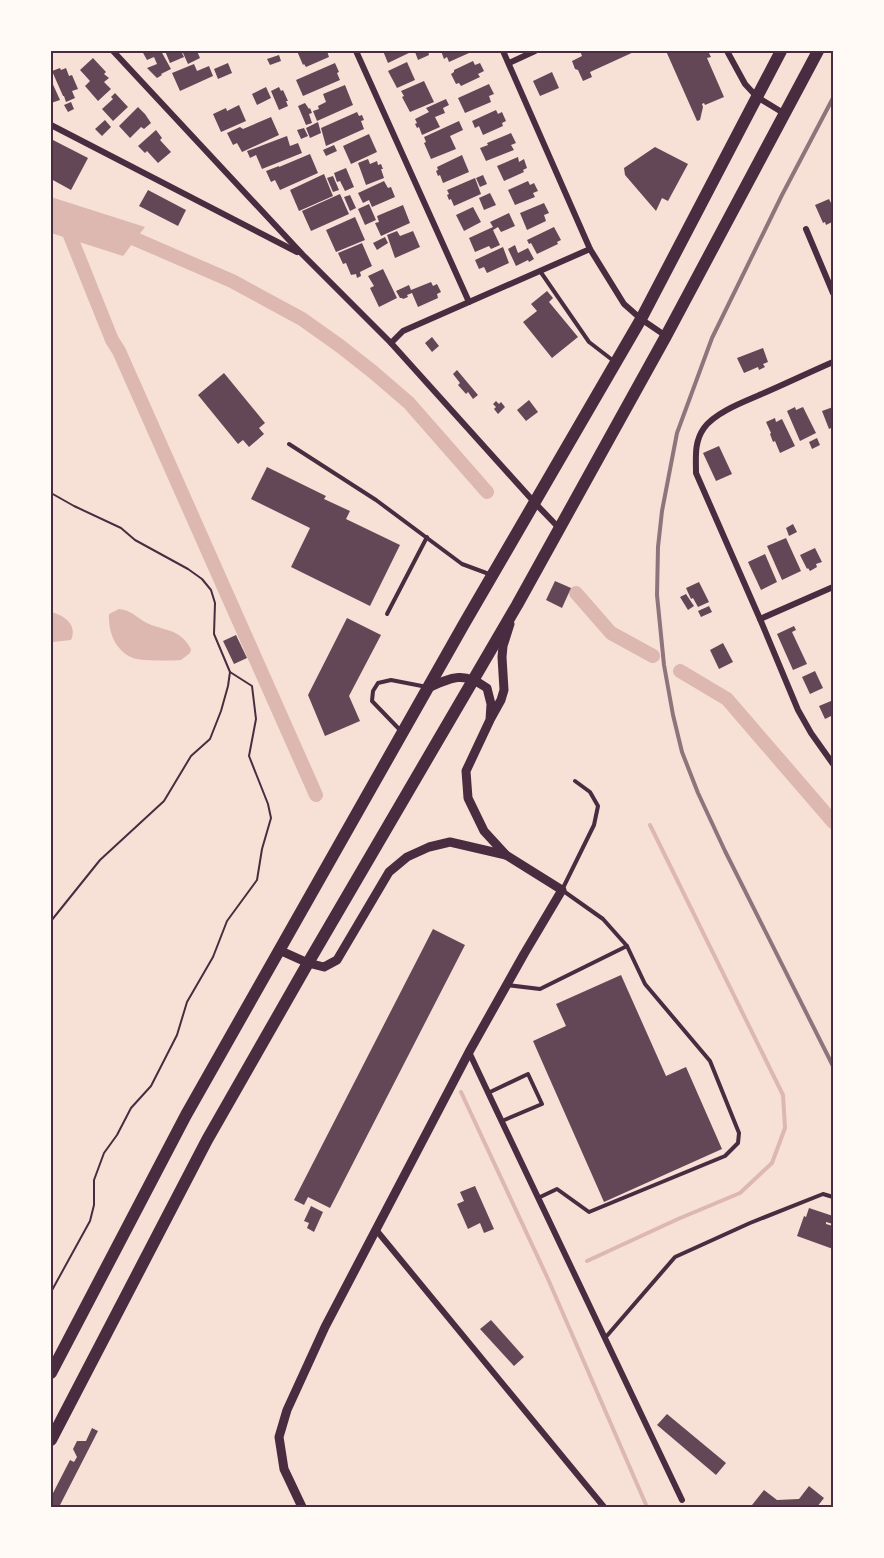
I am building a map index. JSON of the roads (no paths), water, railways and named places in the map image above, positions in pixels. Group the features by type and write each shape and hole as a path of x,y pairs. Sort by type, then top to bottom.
{"highway":[{"path":"51,1373 186,1114 640,319 781,51"},
{"path":"51,1440 207,1140 518,605 666,336 818,51"}],"street":[{"path":"113,51 303,255 391,343 535,504 560,528"},
{"path":"356,51 469,302"},
{"path":"503,51 591,249 619,297 640,319 666,336"},
{"path":"509,63 535,51"},
{"path":"727,51 746,84 757,97 785,114"},
{"path":"51,125 303,255"},
{"path":"806,229 833,293"},
{"path":"391,343 403,331 591,249"},
{"path":"833,362 713,419 705,426 698,438 696,451 696,473 798,710 833,764"},
{"path":"760,619 833,586"},
{"path":"302,1507 285,1469 279,1437 287,1410 325,1327 469,1052 562,890 506,855 484,831 468,798 466,771 501,700 504,690 503,646 518,605"},
{"path":"428,688 457,676 474,680 487,688 490,720"},
{"path":"279,950 308,963 324,967 337,960 389,872 407,857 429,847 450,842 506,855"},
{"path":"469,1052 682,1500"},
{"path":"376,1231 604,1507"}],"lane":[{"path":"540,271 589,342 615,363"},
{"path":"289,444 376,500 462,564 492,576"},
{"path":"387,614 427,537"},
{"path":"403,732 372,701 373,691 378,683 391,680 428,688"},
{"path":"538,1198 557,1189 589,1212 724,1156 738,1143 739,1133 710,1061 645,984 627,946 603,919 562,890 594,825 598,806 590,792 575,781"},
{"path":"506,985 540,989 627,946"},
{"path":"488,1093 528,1074 542,1104 501,1122"},
{"path":"605,1338 675,1257 750,1222 822,1194 833,1197"},
{"path":"682,1500 686,1507"}],"waterway":[{"path":"65,223 112,340 119,351 316,795"},
{"path":"119,234 232,281 302,319 340,346 409,403 487,492"},
{"path":"576,593 611,633 653,656"},
{"path":"680,671 727,699 833,822"},
{"path":"587,1261 740,1193 772,1163 785,1128 783,1095 650,825"},
{"path":"461,1092 548,1279 647,1507"}],"railway":[{"path":"833,98 782,195 712,338 677,433 662,511 658,547 657,595 664,665 682,752 725,851 833,1066"}]}
